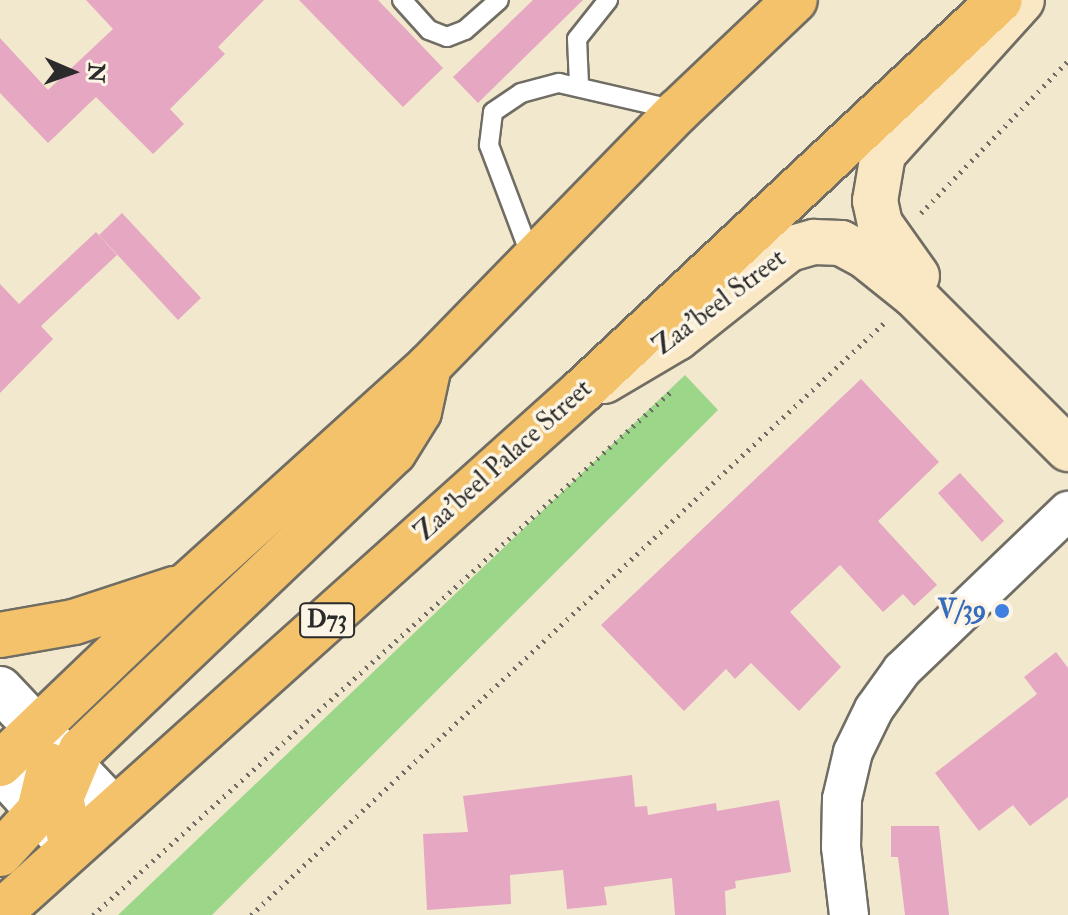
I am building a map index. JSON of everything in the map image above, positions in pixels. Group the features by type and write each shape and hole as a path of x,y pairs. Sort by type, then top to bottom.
{"main road":[{"path":"0,766 188,584 429,366 678,111 795,0"},
{"name":"Zaa'beel Palace Street","path":"0,913 582,391 1000,0"},
{"name":"Zaa'beel Street","path":"971,349 890,245 875,201 883,154 1022,0"},
{"name":"Zaa'beel Street","path":"582,391 677,338 789,249 814,242 841,243 864,255 914,295 1068,449"},
{"path":"72,848 61,816 71,763 394,452 419,412 429,366"},
{"path":"0,635 74,622 188,584"},
{"path":"0,854 39,811 50,761 37,728"}],"street":[{"path":"849,915 841,847 842,799 853,752 874,709 902,670 1068,511"},
{"path":"0,689 114,810"},
{"path":"0,766 72,848"}],"lane":[{"path":"402,0 429,30 447,37 465,30 499,0"},
{"path":"579,84 577,39 608,0"},
{"path":"532,259 489,145 488,123 493,112 521,93 549,84 579,84 678,111"}],"path":[{"path":"890,245 1068,61"},
{"path":"251,915 914,295"},
{"path":"93,915 682,381"}],"green space":[{"path":"685,375 718,410 212,915 118,915"}],"building":[{"path":"86,0 264,0 218,47 225,54 170,109 184,124 153,154 96,97 48,143 0,93 0,38 48,90 113,29"},
{"path":"299,0 378,0 443,68 403,107"},
{"path":"533,0 583,0 478,103 453,77"},
{"path":"122,213 201,298 178,320 99,235"},
{"path":"96,232 117,255 41,326 53,339 0,393 0,284 19,304"},
{"path":"861,379 939,462 878,521 937,585 914,606 903,594 883,612 840,565 790,612 841,667 799,711 751,663 735,679 726,669 684,711 601,625"},
{"path":"960,473 1004,521 982,542 938,493"},
{"path":"1056,652 1068,668 1068,797 1030,826 1013,805 979,831 935,773 1037,694 1024,677"},
{"path":"632,775 635,807 647,806 648,815 716,803 717,811 779,800 791,872 735,881 736,888 725,891 726,915 675,915 672,878 604,887 607,905 567,909 563,870 510,875 511,904 427,910 423,834 468,832 463,796"},
{"path":"891,826 939,826 949,915 905,915 898,857 891,857"}],"place":[{"name":"V/39","path":"1002,611"}]}
